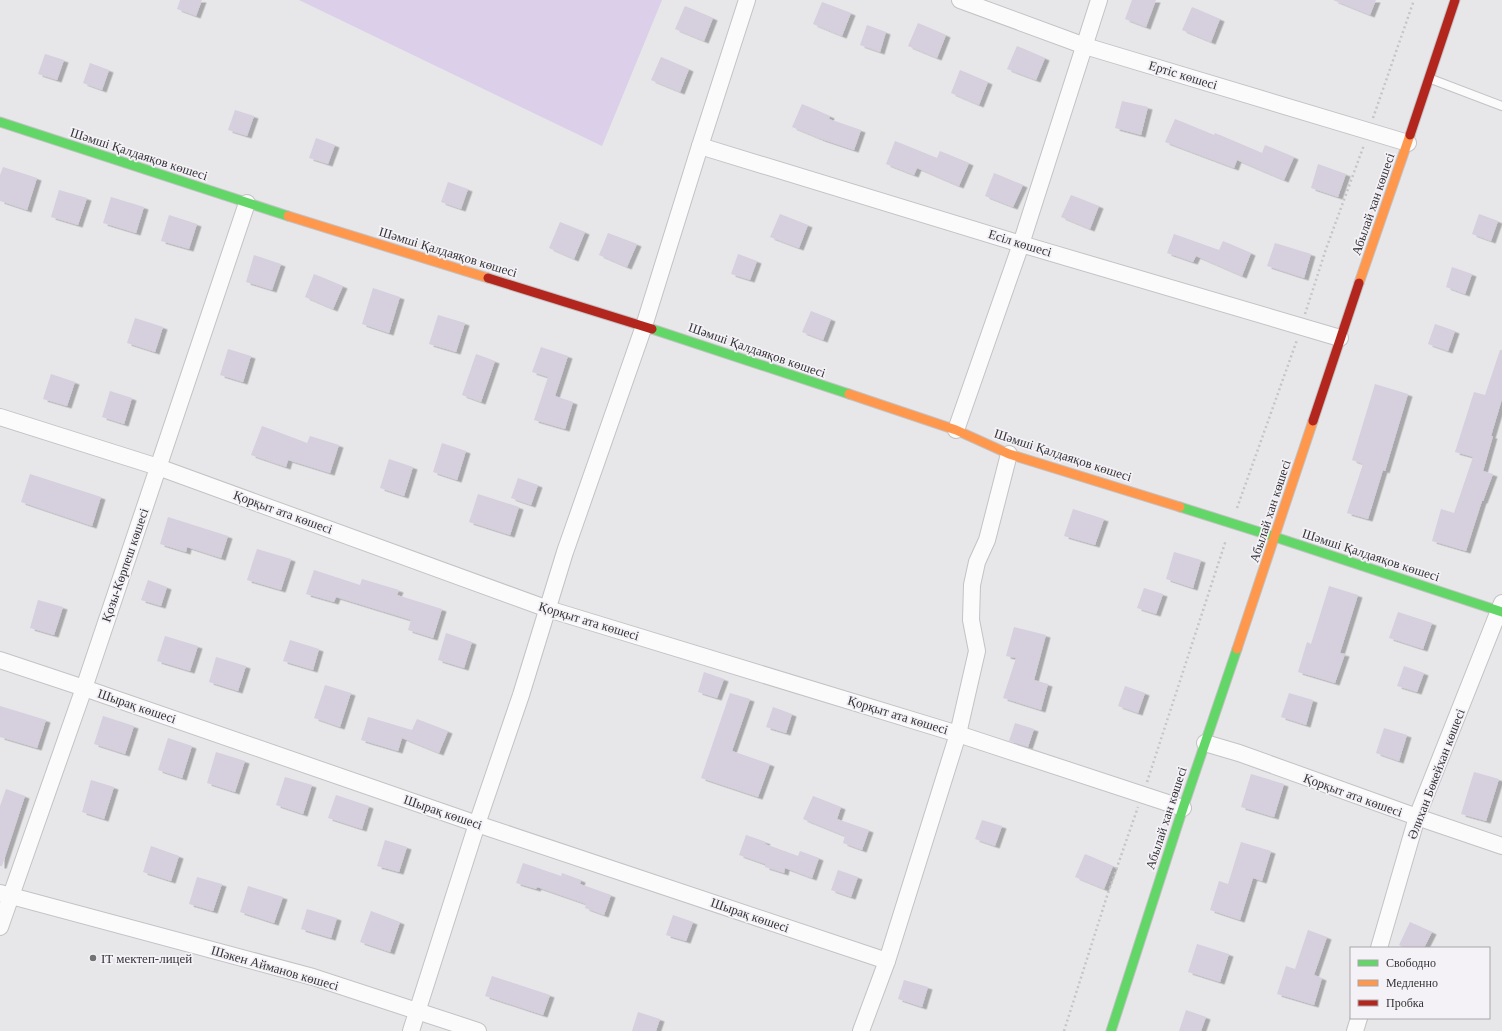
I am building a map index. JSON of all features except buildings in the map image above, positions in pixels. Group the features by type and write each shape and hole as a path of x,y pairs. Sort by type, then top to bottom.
{"street":[{"path":"411,1031 477,824 521,696 565,552 644,326 747,0"},
{"name":"Ертіс көшесі","path":"960,0 1085,46 1408,143"},
{"path":"956,430 1021,244 1099,0"},
{"name":"Абылай хан көшесі","path":"1111,1031 1183,808 1275,537 1340,338 1430,79 1454,0"},
{"name":"Шәмші Қалдаяқов көшесі","path":"0,122 247,203 644,326 956,430 1009,454 1501,609"},
{"name":"Есіл көшесі","path":"700,146 1021,244 1340,338"},
{"name":"Қозы-Көрпеш көшесі","path":"0,927 5,895 84,688 247,203"},
{"name":"Қорқыт ата көшесі","path":"0,417 158,467 548,609 958,734 1183,808"},
{"path":"861,1031 887,961 958,734 977,651 970,620 972,585 977,562 987,540 1009,454"},
{"name":"Әлихан Бөкейхан көшесі","path":"1379,947 1417,817 1501,609"},
{"name":"Шырақ көшесі","path":"0,660 477,824 887,961"},
{"name":"Қорқыт ата көшесі","path":"1205,743 1502,846"},
{"name":"Шәкен Айманов көшесі","path":"5,895 313,977 478,1031"},
{"path":"1355,1031 1359,1019"}],"lane":[{"path":"1430,79 1502,106"}],"shaded area":[{"path":"299,0 662,0 602,146"}],"traffic: fast":[{"path":"0,122 288,216"},
{"path":"652,329 849,394"},
{"path":"1180,507 1502,612"},
{"path":"1111,1031 1183,808 1237,649"}],"traffic: slow":[{"path":"1359,283 1410,135"},
{"path":"288,216 488,278"},
{"path":"849,394 956,430 1009,454 1180,507"},
{"path":"1237,649 1313,421"}],"traffic: jam":[{"path":"1410,135 1455,0"},
{"path":"488,278 652,329"},
{"path":"1313,421 1359,283"}],"place":[{"name":"IT мектеп-лицей","path":"93,958"}]}
